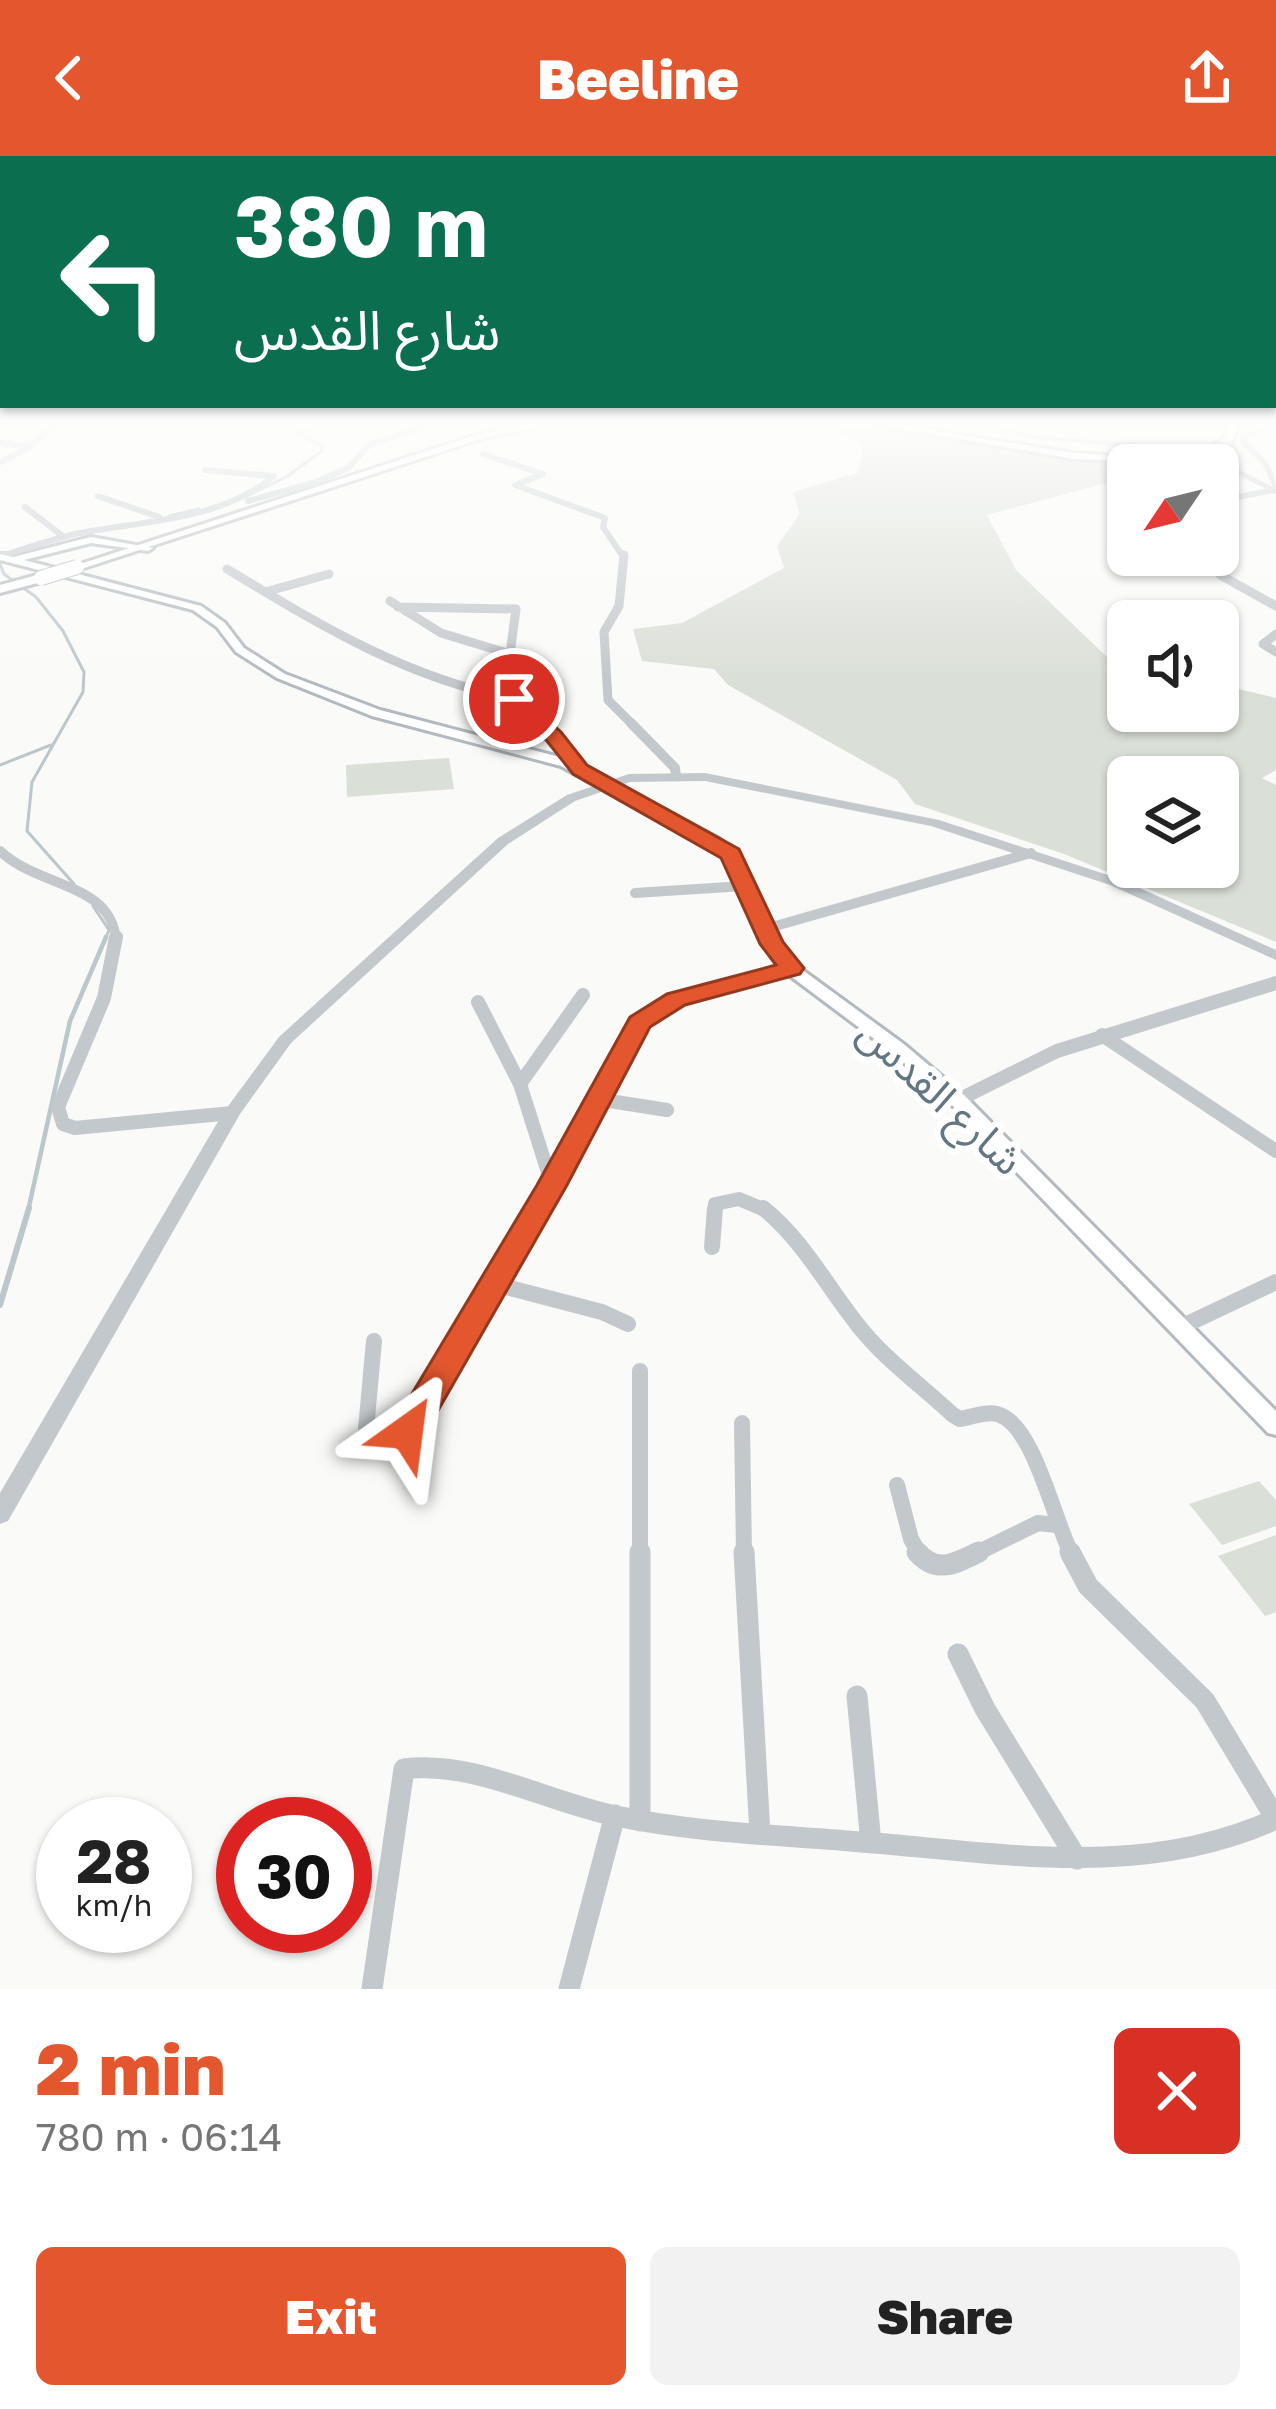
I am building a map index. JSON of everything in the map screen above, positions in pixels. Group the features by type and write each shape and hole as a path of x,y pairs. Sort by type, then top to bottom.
{"main road":[{"path":"0,589 148,548 262,510"},
{"path":"0,557 16,559 91,540 148,548"},
{"name":"شارع القدس","path":"16,559 197,608 221,625 240,650 328,697 580,770 731,854 765,929 791,968 958,1100 1276,1426"}],"street":[{"path":"28,510 64,537"},
{"path":"137,510 164,519"},
{"path":"0,557 64,537 209,510"},
{"path":"582,510 605,518 603,527 623,551 626,568 619,606 604,632 608,700 675,768 676,776"},
{"path":"226,569 390,666 514,699 554,736 580,770"},
{"path":"265,592 329,574"},
{"path":"1222,576 1276,606"},
{"path":"510,654 441,633 394,604 513,603 517,619 510,654 514,699"},
{"path":"1276,634 1263,644 1276,652"},
{"path":"0,1514 232,1113 285,1040 503,842 548,809 608,784 676,776 792,791 934,823 1031,853 1143,893 1276,956"},
{"path":"0,851 28,877 104,902 117,920 117,957 58,1107 63,1124 75,1128 232,1113"},
{"path":"765,929 1031,853"},
{"path":"635,892 744,886"},
{"path":"374,1341 366,1429 383,1441 407,1432 552,1185 639,1023 660,1007 710,988 791,968"},
{"path":"958,1100 1032,1060 1276,983"},
{"path":"520,1084 583,995"},
{"path":"478,1002 520,1084 552,1185"},
{"path":"1102,1035 1276,1151"},
{"path":"597,1099 667,1110"},
{"path":"372,1989 404,1769 436,1765 628,1818 997,1857 1077,1859 1199,1849 1242,1840 1276,1819 1205,1701 1088,1586 1056,1526 1022,1431 993,1412 960,1419 953,1415 857,1325 838,1293 814,1271 792,1233 760,1206 739,1199 715,1204 712,1247"},
{"path":"1181,1328 1276,1282"},
{"path":"495,1285 602,1312 628,1324"},
{"path":"569,1989 628,1818 640,1371"},
{"path":"742,1423 742,1523 760,1834"},
{"path":"897,1485 918,1559 932,1568 947,1568 1038,1523 1056,1526"},
{"path":"958,1654 985,1708 1077,1859"},
{"path":"857,1696 871,1843"}],"shaded area":[{"path":"799,510 1007,510 987,515 1016,570 1107,657 1107,732 1239,732 1239,689 1276,698 1276,770 1262,778 1276,785 1276,942 1146,888 1239,888 1239,756 1107,756 1107,872 915,804 897,780 728,685 714,669 642,661 633,629 682,623 784,568 777,546"},
{"path":"449,758 454,789 347,797 346,765"},
{"path":"1259,1481 1276,1500 1276,1526 1222,1545 1189,1504"},
{"path":"1276,1535 1276,1612 1265,1616 1218,1556"}],"waterway":[{"path":"169,516 197,510"},
{"path":"0,564 4,574 36,597 63,631 84,672 83,692 32,782 27,831 74,884"},
{"path":"0,765 51,745"},
{"path":"93,906 109,930 105,940"},
{"path":"28,1211 70,1021 106,937"},
{"path":"0,1305 29,1208"}],"route":[{"path":"407,1432 552,1185 639,1023 676,1000 791,968 772,944 731,854 580,770 554,736 514,699"}]}
